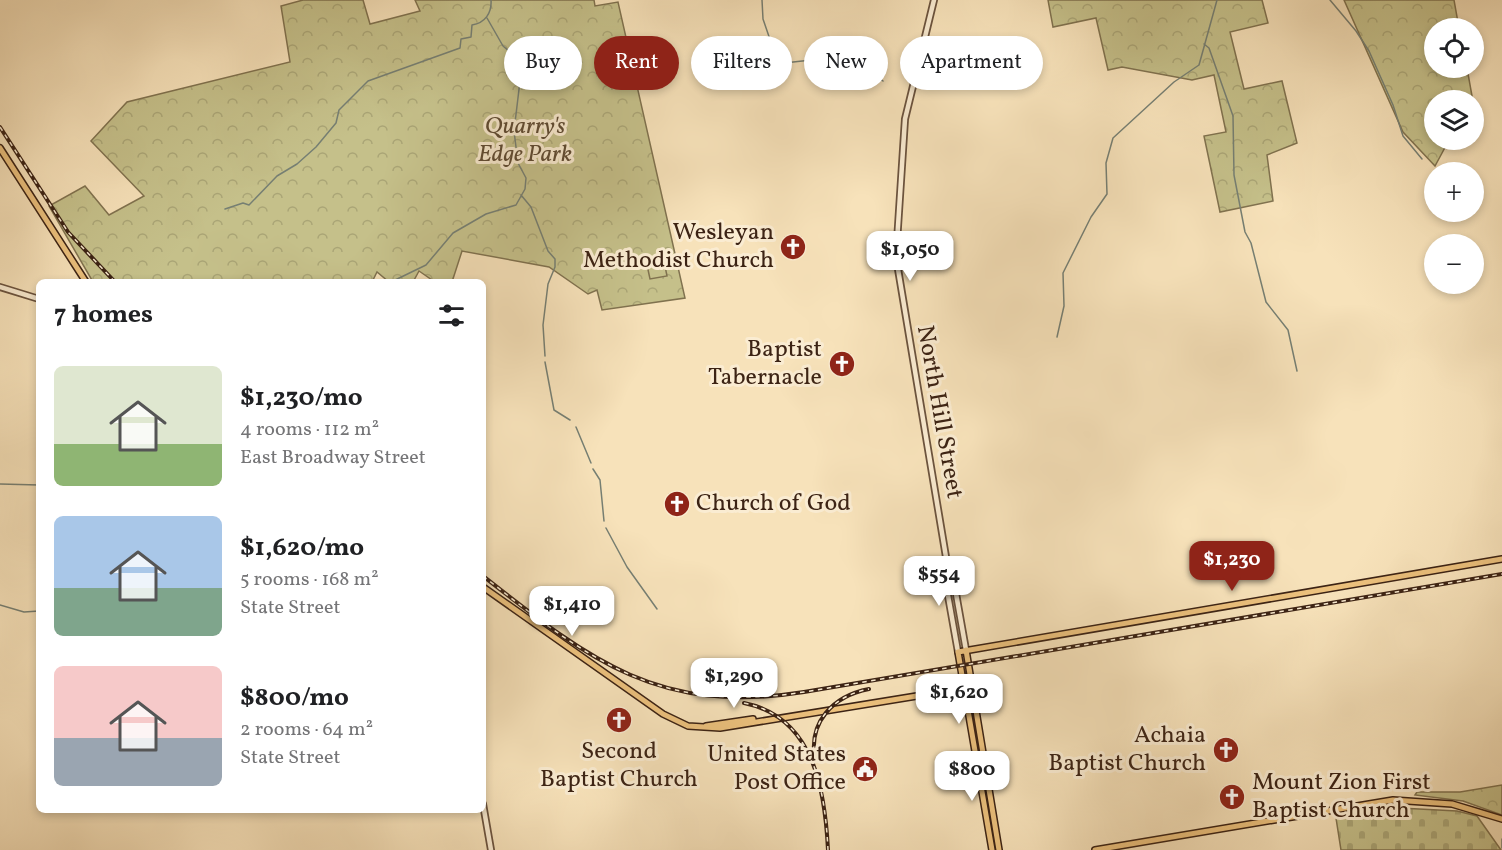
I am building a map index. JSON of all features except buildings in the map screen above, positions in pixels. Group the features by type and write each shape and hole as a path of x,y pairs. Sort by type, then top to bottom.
{"main road":[{"path":"0,148 84,279"},
{"path":"992,850 958,652 1502,559"},
{"path":"486,589 673,720 695,728 720,728 972,687"},
{"path":"966,650 999,850"},
{"path":"695,728 741,720 776,719"},
{"path":"1095,850 1376,802 1412,800 1452,804 1502,819"}],"street":[{"name":"North Hill Street","path":"934,0 905,119 896,257 947,563 952,571 966,650"},
{"path":"0,288 36,298"},
{"path":"947,563 944,573 958,652"},
{"path":"485,813 491,850"}],"green space":[{"name":"Quarry's Edge Park","path":"303,0 363,0 370,24 420,11 415,0 594,0 595,6 618,2 626,36 594,36 594,90 638,90 685,298 602,310 597,290 588,294 549,267 462,251 453,279 431,279 419,271 415,279 385,279 377,272 374,279 91,279 49,206 85,186 109,215 144,196 91,141 127,102 290,62 281,6"},
{"path":"1048,0 1262,0 1268,23 1230,32 1244,89 1282,81 1297,143 1267,155 1273,201 1220,212 1204,136 1226,132 1214,75 1192,80 1122,67 1108,70 1096,18 1053,27"},
{"path":"1344,0 1454,0 1457,18 1424,18 1424,78 1469,78 1471,90 1424,90 1424,150 1444,150 1437,162 1431,162 1403,132"},
{"path":"664,261 667,276 650,279 647,265"},
{"path":"1502,785 1502,815 1463,801 1415,795 1417,792 1460,792"},
{"path":"1376,809 1457,811 1477,816 1501,850 1341,850 1336,818"}],"waterway":[{"path":"225,209 243,203 249,205 277,176 297,164 316,147 336,123 339,110 368,81 460,48 461,39 471,37 472,25 487,17 491,0"},
{"path":"762,0 763,19 777,60 784,63 804,61"},
{"path":"1057,337 1064,306 1063,273 1091,217 1107,194 1106,163 1113,138 1174,82 1199,65 1217,0"},
{"path":"1330,0 1356,31 1369,51 1393,105 1403,136 1422,159"},
{"path":"397,279 426,265 453,233 486,214 516,205 525,189 526,178 518,163 514,131 520,81 515,70 516,57 503,46 487,18"},
{"path":"1204,44 1209,48 1233,116 1234,175 1245,232 1251,243 1266,302 1288,330 1297,371"},
{"path":"521,195 531,207 548,251 555,259 555,267 548,284 543,325 545,356"},
{"path":"545,362 554,410 570,420"},
{"path":"576,427 591,463"},
{"path":"593,469 600,480 604,521"},
{"path":"0,484 36,485"},
{"path":"606,528 627,567 657,609"},
{"path":"0,605 24,612 36,611"},
{"path":"1502,839 1502,848"}],"railway":[{"path":"0,127 68,232 112,279"},
{"path":"486,578 558,633 594,656 630,674 667,688 708,696 753,697 804,692 1502,574"},
{"path":"815,760 815,734 826,713 844,698 869,689"},
{"path":"744,703 768,711 786,723 801,740 819,781 828,850"}],"place":[{"name":"Wesleyan Methodist Church","path":"793,247"},
{"name":"Baptist Tabernacle","path":"842,364"},
{"name":"Church of God","path":"677,504"},
{"name":"Second Baptist Church","path":"619,720"},
{"name":"Achaia Baptist Church","path":"1226,750"},
{"name":"United States Post Office","path":"865,769"},
{"name":"Mount Zion First Baptist Church","path":"1232,797"}]}
